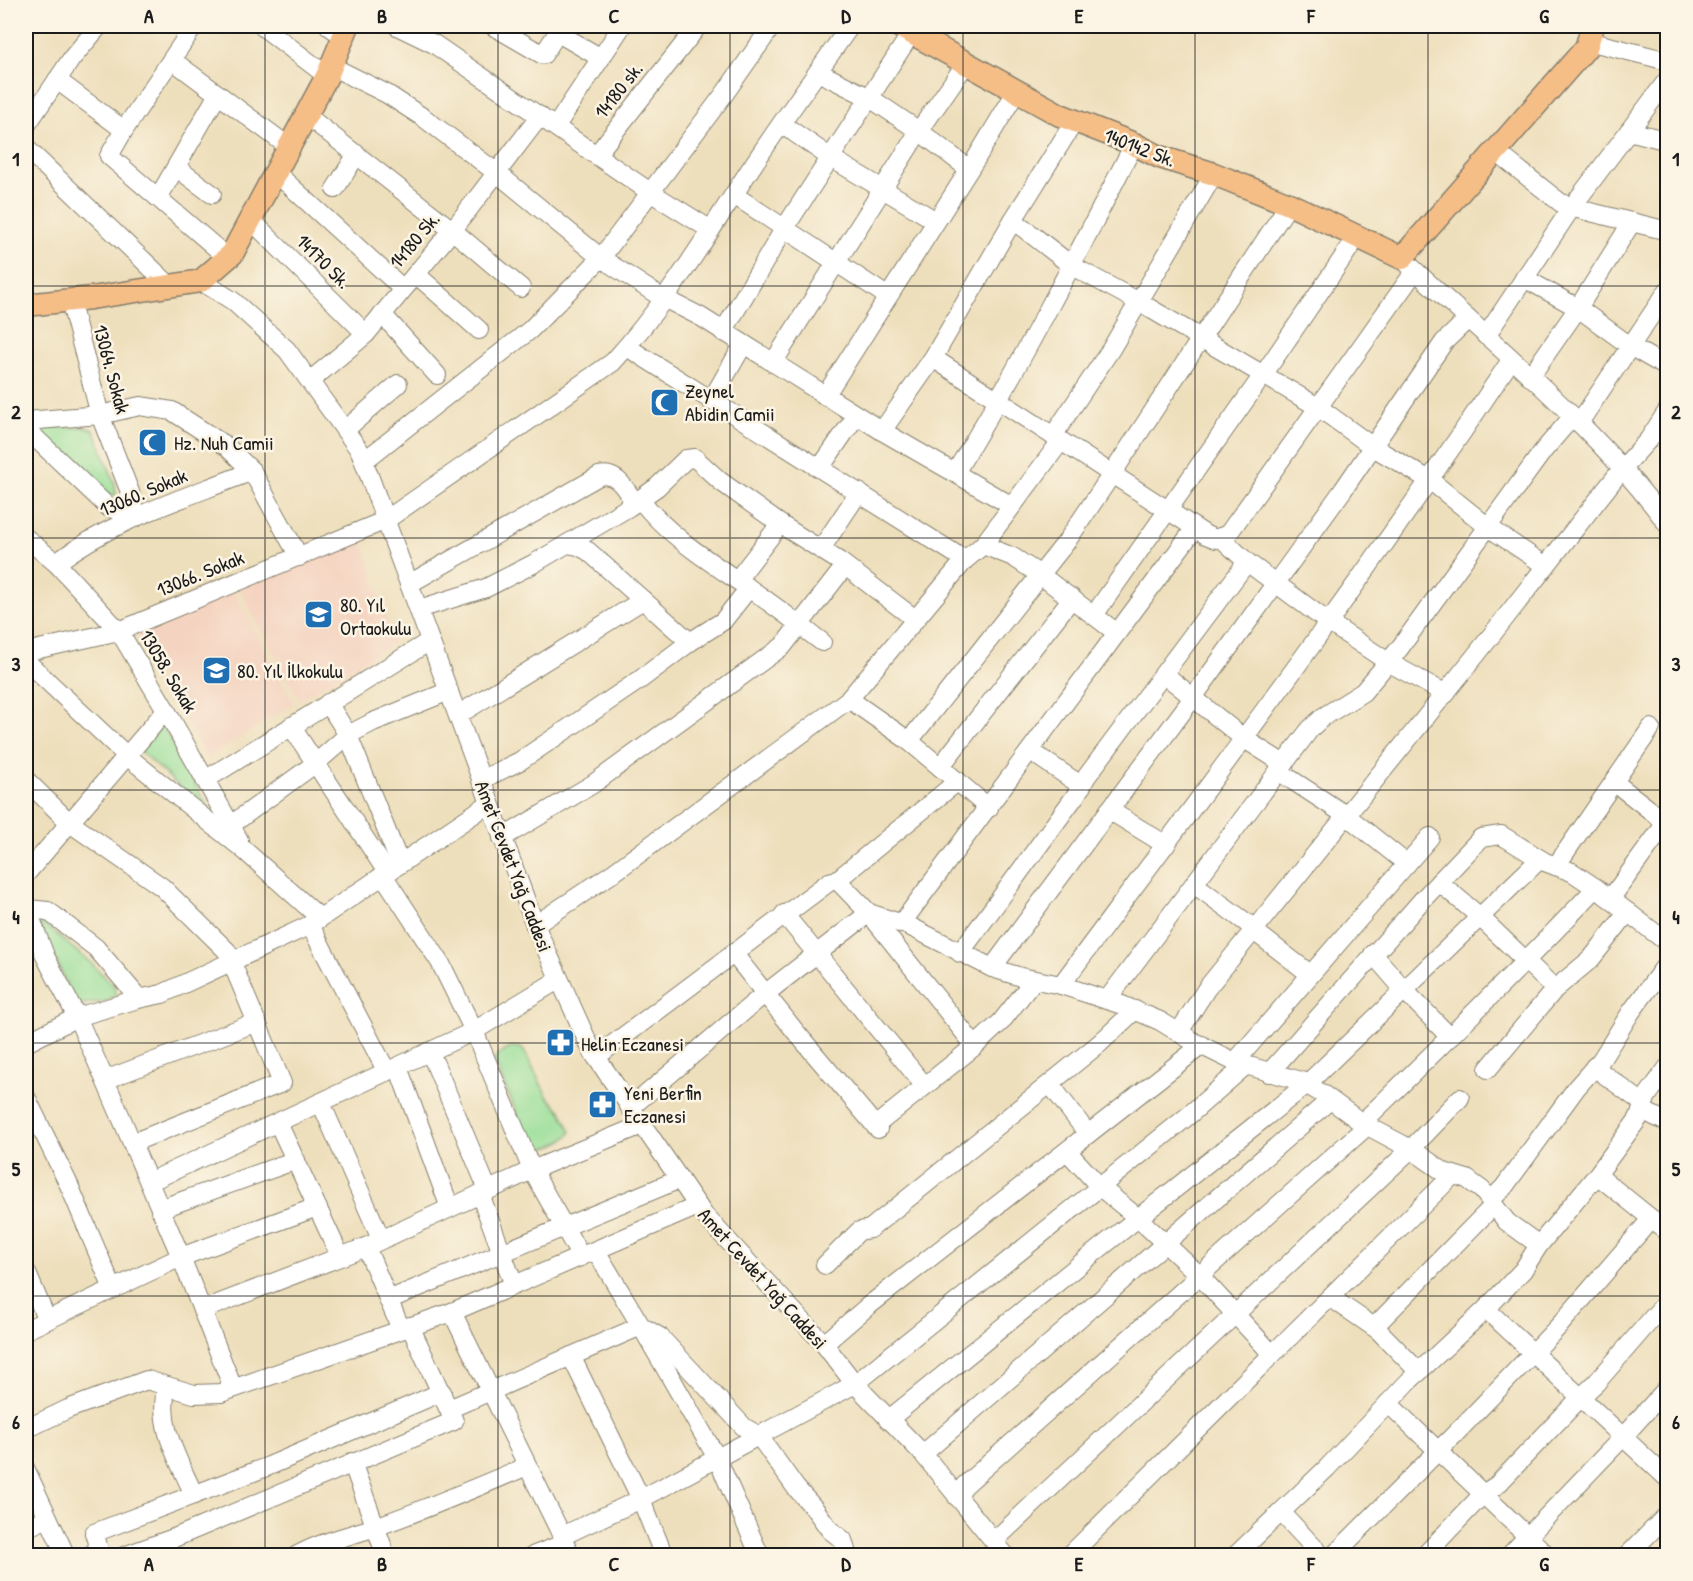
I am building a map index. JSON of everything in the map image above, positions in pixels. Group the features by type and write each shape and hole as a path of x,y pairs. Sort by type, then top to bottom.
{"main road":[{"path":"26,304 201,281 228,258 329,71 340,29"},
{"name":"140142 Sk.","path":"906,29 1016,92 1074,122 1134,144 1160,157 1214,174 1289,204 1402,260"},
{"path":"1402,260 1586,48 1590,33"}],"street":[{"path":"26,126 57,80 99,26"},
{"path":"194,26 124,130 110,156 228,258"},
{"path":"262,26 329,71 387,94 424,118 497,172 601,258 666,299 700,316 856,416 1012,506"},
{"path":"397,26 434,44 650,192 711,230"},
{"path":"493,26 543,55 560,29 601,58"},
{"path":"556,126 622,26"},
{"name":"14180 sk.","path":"597,154 698,26"},
{"path":"364,461 530,330 601,258 725,93 772,26"},
{"name":"13066. Sokak","path":"26,652 119,631 386,520 613,362 666,299 850,26"},
{"path":"723,332 784,228 870,98 906,29"},
{"path":"1590,33 1668,61"},
{"path":"172,60 288,147"},
{"path":"773,363 966,62"},
{"path":"818,72 870,98 920,131 969,169"},
{"path":"1486,336 1572,207 1668,79"},
{"path":"57,80 124,130"},
{"path":"825,396 1016,92"},
{"path":"158,198 218,94"},
{"path":"306,115 452,230 520,288"},
{"name":"14180 Sk.","path":"310,381 366,334 452,230 540,116"},
{"path":"882,431 933,358 1013,220 1074,122"},
{"path":"782,124 831,158 936,221"},
{"path":"1629,131 1668,141"},
{"path":"955,473 999,401 1072,266 1134,144"},
{"path":"26,148 169,285"},
{"path":"1495,151 1561,203 1668,231"},
{"path":"334,189 357,154"},
{"path":"177,168 212,194"},
{"path":"275,172 403,289"},
{"path":"535,925 613,873 849,699 965,560 983,545 1012,506 1057,438 1214,174"},
{"path":"734,195 887,296"},
{"path":"909,741 1067,541 1289,204"},
{"name":"14170 Sk.","path":"250,219 366,334"},
{"path":"1013,220 1072,266 1139,302 1318,407 1373,447 1431,481 1488,527 1546,566"},
{"path":"1530,377 1578,308 1632,222"},
{"path":"1095,615 1357,237"},
{"path":"933,358 1195,528 1216,539 1228,534 1318,407 1402,260 1576,420 1643,492 1668,525"},
{"path":"416,274 479,330"},
{"path":"1524,278 1578,308 1630,346 1668,368"},
{"name":"Amet Cevdet Yağ Caddesi","path":"201,281 233,301 287,350 360,451 535,925 558,980 596,1057 704,1215 824,1344 855,1384 923,1454 1002,1551"},
{"path":"1107,1000 1310,729 1323,717 1363,692 1388,662 1543,451 1576,420 1668,290"},
{"name":"13064. Sokak","path":"70,300 100,415 130,492 135,517"},
{"path":"382,314 438,375"},
{"path":"992,968 1276,584 1444,342 1468,319"},
{"path":"711,401 744,345"},
{"path":"627,347 965,560"},
{"path":"1061,986 1431,481 1511,360"},
{"path":"345,430 398,384"},
{"path":"26,421 100,415 140,406 172,411 226,446 252,471 299,557"},
{"path":"1179,1032 1207,988 1446,694 1622,470 1649,439 1668,410"},
{"path":"820,468 856,416"},
{"path":"26,429 108,507 135,517"},
{"path":"419,609 486,588 532,564 638,501 657,487 686,459 695,458 720,481 780,524 845,566 915,620"},
{"name":"13060. Sokak","path":"56,563 80,545 135,517 252,471"},
{"path":"409,584 606,474 613,476 655,519 708,561 822,642"},
{"path":"821,549 859,492"},
{"path":"481,780 520,761 723,621 780,524"},
{"path":"901,924 1195,528"},
{"path":"1221,537 1247,562 1328,622 1388,662 1446,694"},
{"name":"13058. Sokak","path":"26,538 56,563 119,631 244,850"},
{"path":"567,544 588,551 690,642"},
{"path":"983,545 1013,557 1039,574 1117,633"},
{"path":"960,953 1087,776 1247,562"},
{"path":"502,838 593,784 783,646 845,566"},
{"path":"940,767 1072,598"},
{"path":"458,715 643,600"},
{"path":"205,780 430,641"},
{"path":"26,661 127,756 244,850 315,921 392,1070 450,1208"},
{"path":"1164,674 1192,699 1407,864"},
{"path":"231,825 316,764 348,735 373,722 448,691"},
{"path":"849,699 909,741 989,808"},
{"path":"328,703 348,735 390,870"},
{"path":"26,874 166,710"},
{"path":"291,726 390,870 474,1031 532,1170 563,1227 588,1254 641,1326 717,1458 760,1556"},
{"path":"888,1419 1306,1085 1405,991 1479,916 1548,862 1614,782 1651,728"},
{"path":"1030,751 1082,786"},
{"path":"26,780 70,823 162,887 227,951 282,1083 132,1143"},
{"path":"596,1057 784,914 829,882 837,880 958,782"},
{"path":"1611,898 1667,822 1614,782"},
{"path":"26,1043 78,1017 162,994 315,921 490,802"},
{"path":"1109,810 1166,845"},
{"path":"1269,1073 1373,954 1481,838 1501,835 1548,862 1572,872 1628,912 1664,934"},
{"path":"532,1556 566,1545 641,1499 855,1384 1188,1116 1240,1064 1310,974 1430,837"},
{"path":"837,880 869,913 975,1046"},
{"path":"1439,882 1479,916 1555,989"},
{"path":"1194,884 1310,974"},
{"path":"957,1497 965,1485 1364,1124 1596,888"},
{"path":"138,999 96,948 48,911 26,908 46,958 78,1017 181,1257 233,1388"},
{"path":"1488,1069 1555,989 1591,959 1628,912"},
{"path":"869,913 901,924 992,968 1061,986 1136,1010 1240,1064 1306,1085 1364,1124 1412,1149 1426,1162 1444,1172 1467,1179 1482,1190 1507,1222 1539,1245"},
{"path":"630,1108 765,994 869,913"},
{"path":"784,914 924,1085"},
{"path":"733,953 877,1128 924,1085 975,1046 1001,1022 1035,980"},
{"path":"1373,954 1450,1037"},
{"path":"1374,1328 1491,1204 1594,1067 1668,962"},
{"path":"148,1182 474,1031 558,980"},
{"path":"825,1265 859,1231 870,1229 1100,1043 1136,1010"},
{"path":"105,1080 257,1022"},
{"path":"824,1344 876,1300 1202,1046"},
{"path":"430,1052 484,1192 514,1285"},
{"path":"1594,1067 1643,1107 1668,1123"},
{"path":"1235,1556 1328,1468 1388,1403 1486,1309 1522,1270 1638,1119 1659,1076 1668,1067"},
{"path":"1050,1084 1088,1134"},
{"path":"26,1097 69,1185 113,1289"},
{"path":"1002,1551 1236,1314 1412,1149 1460,1098"},
{"path":"923,1454 1330,1100"},
{"path":"124,1556 174,1538 453,1421 441,1392 388,1300 374,1243 321,1103"},
{"path":"278,1123 340,1256"},
{"path":"202,1310 374,1243 532,1170 642,1125"},
{"path":"1067,1151 1100,1187 1138,1218 1199,1275 1272,1354"},
{"path":"160,1209 296,1160"},
{"path":"1069,1556 1453,1175"},
{"path":"1597,1175 1668,1232"},
{"path":"388,1300 680,1179"},
{"path":"26,1429 68,1409 147,1380 194,1394 221,1393 452,1312 698,1206"},
{"path":"26,1330 181,1257 317,1207"},
{"path":"1333,1556 1559,1326 1652,1219"},
{"path":"26,1271 47,1320"},
{"path":"1330,1297 1374,1328 1419,1372"},
{"path":"1424,1556 1483,1494 1497,1485 1596,1383 1668,1300"},
{"path":"1486,1309 1668,1479"},
{"path":"452,1312 566,1545"},
{"path":"449,1409 641,1326"},
{"path":"641,1326 660,1337 744,1427 759,1436 796,1488 830,1530 843,1540 846,1556"},
{"path":"571,1356 641,1499 664,1556"},
{"path":"167,1386 163,1403 166,1429 194,1495"},
{"path":"1509,1556 1668,1387"},
{"path":"97,1554 94,1533 269,1466 441,1392"},
{"path":"1388,1403 1548,1556"},
{"path":"352,1462 386,1556"},
{"path":"296,1556 313,1546 376,1527 527,1466"},
{"path":"26,1470 66,1556"},
{"path":"1281,1512 1322,1556"},
{"path":"1627,1556 1668,1514"},
{"path":"26,1528 48,1518"}],"shaded area":[{"name":"80. Yıl Ortaokulu","path":"361,536 394,643 299,700 237,586"},
{"name":"80. Yıl İlkokulu","path":"232,589 294,703 207,759 138,636 141,630"}],"green space":[{"path":"51,427 85,427 94,430 115,484 116,495 109,496 39,433"},
{"path":"163,725 208,808 206,811 140,751"},
{"path":"37,918 92,964 114,986 115,995 107,1001 76,1005"},
{"path":"512,1047 521,1048 524,1051 547,1096 561,1111 571,1132 554,1145 532,1149 494,1060"}],"place":[{"name":"Zeynel Abidin Camii","path":"664,402"},
{"name":"Hz. Nuh Camii","path":"153,442"},
{"name":"80. Yıl Ortaokulu","path":"319,615"},
{"name":"80. Yıl İlkokulu","path":"216,670"},
{"name":"Helin Eczanesi","path":"560,1043"},
{"name":"Yeni Berfin Eczanesi","path":"603,1104"}]}
